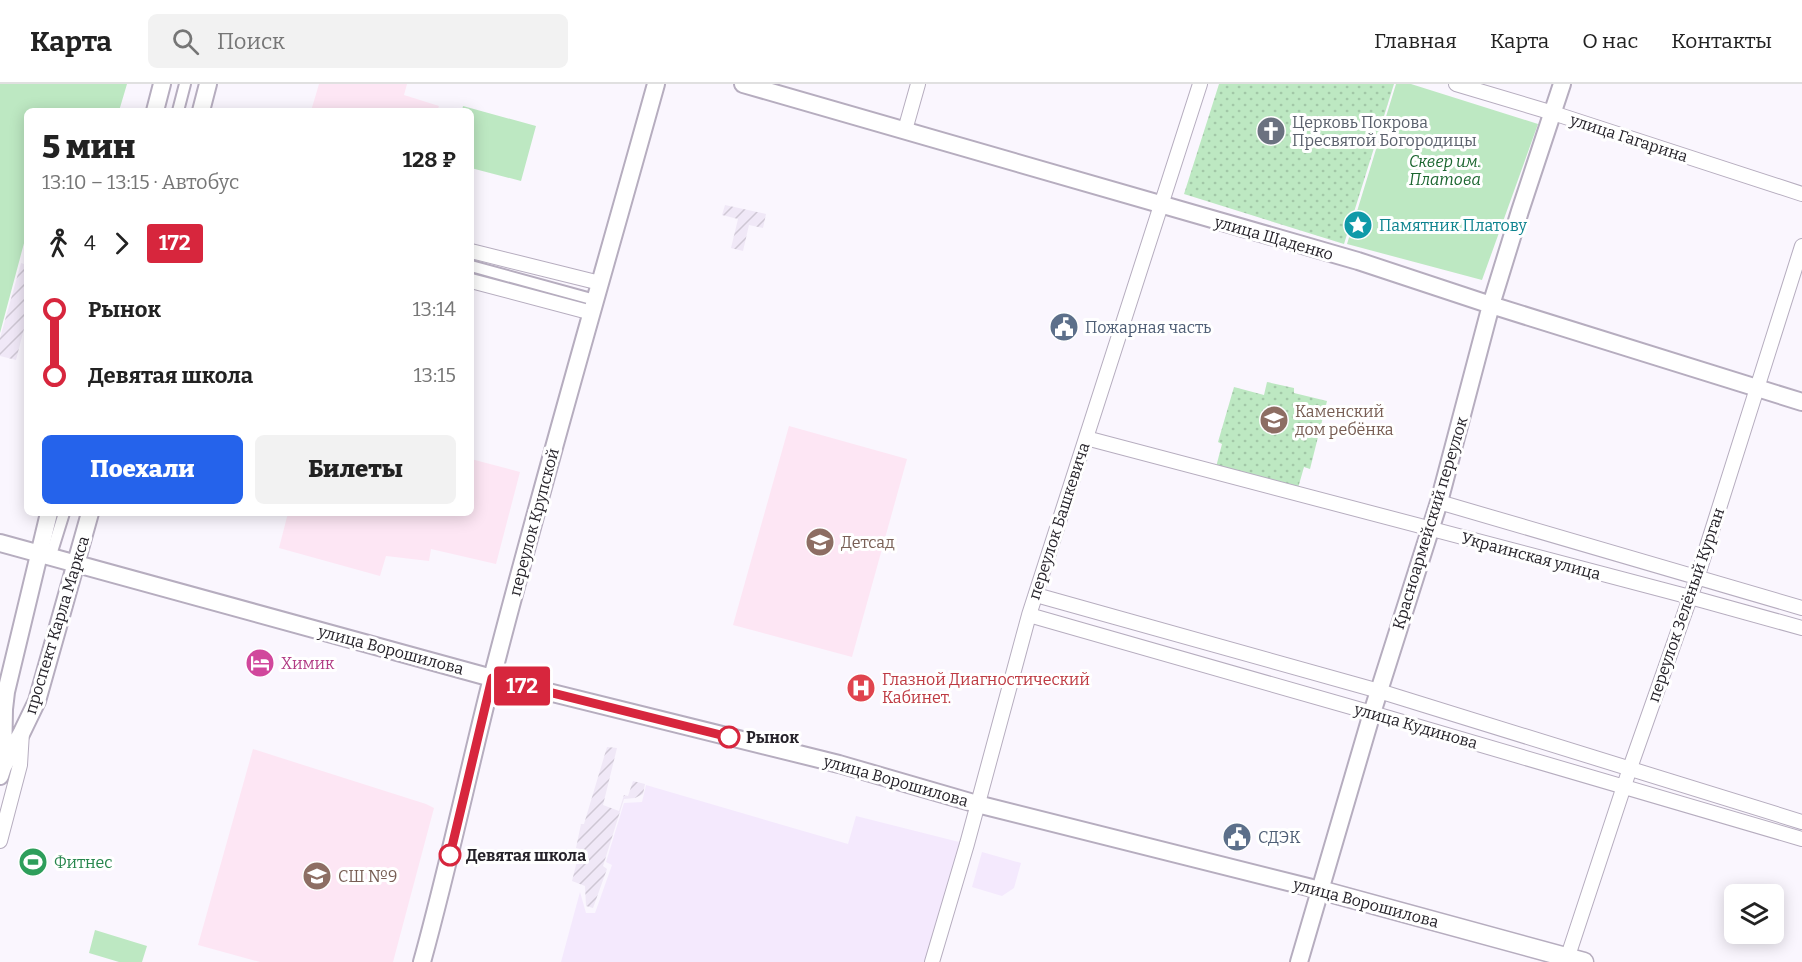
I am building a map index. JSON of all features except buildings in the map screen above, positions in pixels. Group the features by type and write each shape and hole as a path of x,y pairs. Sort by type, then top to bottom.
{"main road":[{"name":"улица Ворошилова","path":"1320,890 1573,961"}],"street":[{"path":"156,108 162,84"},
{"path":"179,108 185,84"},
{"path":"202,108 208,84"},
{"name":"переулок Крупской","path":"422,962 492,678 553,449 656,84"},
{"name":"улица Щаденко","path":"743,84 1358,261 1802,402"},
{"path":"905,130 918,84"},
{"name":"переулок Башкевича","path":"932,962 1029,615 1200,84"},
{"name":"улица Гагарина","path":"1456,84 1802,194"},
{"name":"Красноармейский переулок","path":"1299,962 1372,713 1439,502 1491,305 1562,84"},
{"name":"переулок Зелёный Курган","path":"1573,961 1629,768 1697,578 1802,246"},
{"path":"474,252 600,283"},
{"path":"474,267 594,307"},
{"path":"474,282 594,307"},
{"name":"Украинская улица","path":"1086,438 1802,628"},
{"name":"Украинская улица","path":"1439,502 1802,608"},
{"name":"проспект Карла Маркса","path":"1,772 2,728 10,673 45,556 49,516"},
{"path":"45,556 63,516"},
{"name":"проспект Карла Маркса","path":"1,772 37,701 89,516"},
{"name":"улица Ворошилова","path":"0,543 492,678 839,764 977,804 1320,890"},
{"name":"улица Кудинова","path":"1036,594 1379,691 1802,822"},
{"name":"улица Кудинова","path":"1029,615 1802,840"},
{"path":"0,841 20,765 22,732"}],"shaded area":[{"path":"319,84 407,84 404,95 439,106 438,108 312,108"},
{"path":"725,205 766,214 763,228 749,225 743,251 731,248 738,219 722,215"},
{"path":"21,263 24,264 24,329 16,360 0,356 0,338"},
{"name":"Детсад","path":"789,426 907,459 852,657 733,625"},
{"path":"474,460 520,472 496,564 431,549 429,561 386,556 380,576 279,548 287,516 474,516"},
{"path":"607,747 617,748 603,805 619,811 624,795 628,796 633,781 645,784 643,794 635,798 624,799 603,866 607,869 593,908 586,906 585,886 572,881 580,849 576,848 581,824 584,824"},
{"name":"СШ №9","path":"253,749 434,808 393,962 260,962 198,945"},
{"path":"646,785 848,844 856,816 967,844 932,962 561,962 580,892 586,913 595,913 612,865 606,862 624,803 642,802"},
{"path":"982,852 1021,863 1014,888 1002,896 972,887"}],"green space":[{"path":"0,84 127,84 120,108 24,108 24,243 0,333"},
{"path":"1219,84 1394,84 1344,244 1184,194"},
{"name":"Сквер им. Платова","path":"1396,84 1411,84 1538,124 1482,280 1347,244"},
{"path":"474,109 536,126 521,181 474,169"},
{"path":"1267,382 1294,388 1294,393 1327,401 1310,469 1304,467 1298,488 1216,467 1222,444 1218,442 1234,387 1264,395"},
{"path":"95,930 147,946 142,962 119,962 89,953"}],"bus line":[{"name":"172","path":"450,855 492,678 729,737"}],"place":[{"name":"Церковь Покрова Пресвятой Богородицы","path":"1271,131"},
{"name":"Памятник Платову","path":"1358,225"},
{"name":"Пожарная часть","path":"1064,327"},
{"name":"Каменский дом ребёнка","path":"1274,420"},
{"name":"Детсад","path":"820,542"},
{"name":"Химик","path":"260,663"},
{"name":"Глазной Диагностический Кабинет.","path":"861,688"},
{"name":"Рынок","path":"729,737"},
{"name":"СДЭК","path":"1237,837"},
{"name":"Девятая школа","path":"450,855"},
{"name":"Фитнес","path":"33,862"},
{"name":"СШ №9","path":"317,876"}]}
